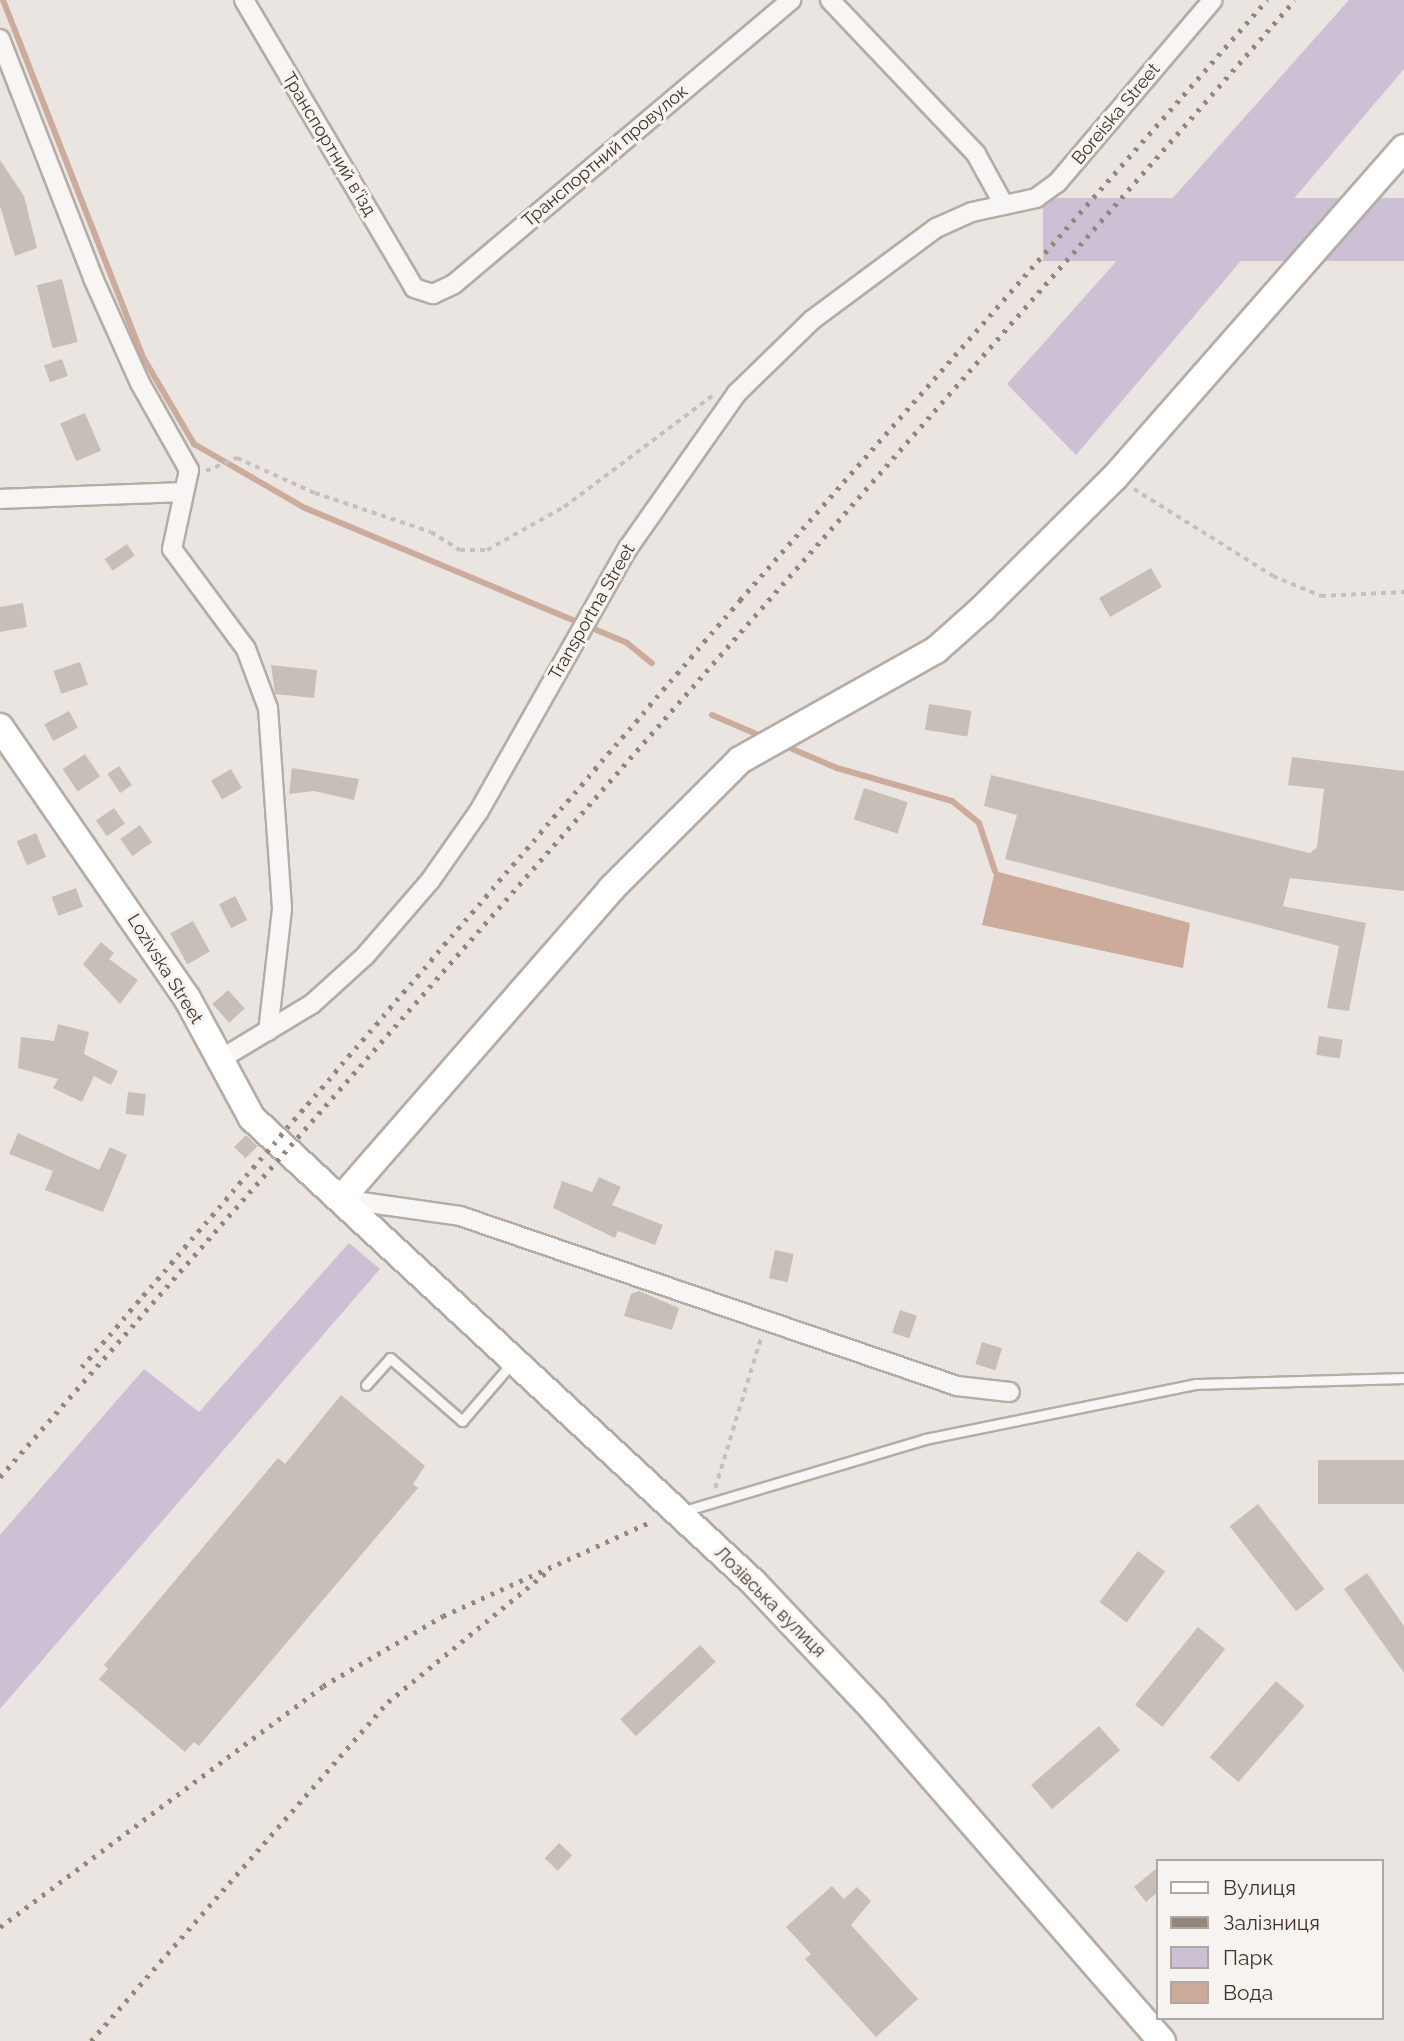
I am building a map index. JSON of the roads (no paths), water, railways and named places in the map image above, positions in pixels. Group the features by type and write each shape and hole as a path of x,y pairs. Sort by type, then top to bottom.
{"main road":[{"path":"341,1199 611,889 769,744 936,650 1115,477 1404,148"},
{"name":"Lozivska Street","path":"0,727 180,987 252,1118 341,1199"},
{"name":"Лозівська вулиця","path":"341,1199 679,1512 874,1710 1162,2041"}],"street":[{"name":"Транспортний в'їзд","path":"244,0 414,288"},
{"name":"Транспортний провулок","path":"414,288 433,294 454,284 792,0"},
{"path":"830,0 976,154 1003,205"},
{"name":"Boreiska Street","path":"1003,205 1035,198 1057,183 1213,0"},
{"path":"0,39 93,278 140,383 189,470 172,549 246,649 268,708 282,909 268,1031"},
{"name":"Transportna Street","path":"219,1060 312,1004 365,956 430,881 479,811 628,548 744,386 812,320 936,228 1003,205"},
{"path":"0,499 185,485"},
{"path":"341,1199 460,1216 957,1385 1010,1392"}],"lane":[{"path":"366,1385 390,1358 462,1421 515,1360"},
{"path":"679,1512 925,1439 1195,1384 1404,1378"}],"water":[{"path":"995,871 1190,923 1183,968 982,925"}],"waterway":[{"path":"3,0 144,359 194,444 305,508 627,643 652,663"},
{"path":"712,715 766,738"},
{"path":"783,745 837,768 952,801 979,823 995,871"}],"railway":[{"path":"82,1367 740,600 1267,0"},
{"path":"0,1477 1295,0"},
{"path":"0,1927 323,1686 443,1616 650,1522"},
{"path":"91,2041 388,1702 547,1572"}]}
